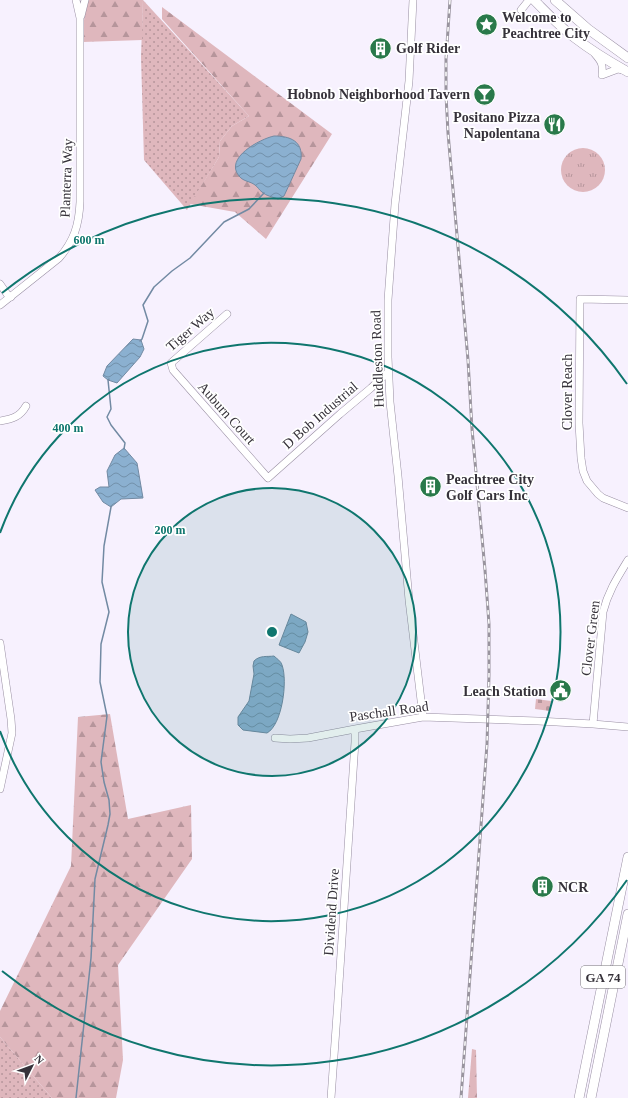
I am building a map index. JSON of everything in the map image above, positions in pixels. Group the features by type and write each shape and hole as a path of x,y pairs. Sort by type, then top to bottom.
{"main road":[{"path":"534,0 567,32 593,51 628,72"},
{"path":"555,0 588,29 628,58"},
{"name":"GA 74","path":"579,1098 628,857"},
{"name":"GA 74","path":"591,1098 628,914"}],"street":[{"name":"Planterra Way","path":"0,305 59,258 67,249 78,224 80,202 80,18 76,0"},
{"name":"Planterra Way","path":"80,18 85,0"},
{"name":"Huddleston Road","path":"413,0 409,81 395,204 388,300 388,372 409,600 423,717"},
{"path":"521,10 529,0"},
{"path":"593,51 603,66 602,75 618,69 628,72"},
{"path":"0,284 11,297"},
{"name":"Clover Reach","path":"628,300 580,299 579,352 580,448 583,471 587,481 598,494 603,498 628,508"},
{"name":"Tiger Way","path":"171,363 227,314"},
{"name":"Auburn Court","path":"171,363 173,370 181,380 268,478"},
{"name":"D Bob Industrial","path":"268,478 388,372"},
{"path":"0,421 22,414 26,406"},
{"name":"Clover Green","path":"593,724 603,612 611,587 628,560"},
{"path":"0,643 12,733 0,788"},
{"name":"Paschall Road","path":"275,738 308,738 423,717 533,721 628,727"},
{"name":"Dividend Drive","path":"331,1098 355,729"}],"green space":[{"path":"88,0 143,0 142,40 83,42 84,21"},
{"path":"143,0 249,116 232,126 220,141 219,157 187,210 144,160 141,57"},
{"path":"162,7 332,134 266,239 235,212 190,204 219,157 220,141 232,126 249,116 162,19"},
{"path":"579,148 587,148 599,154 605,166 605,174 599,186 587,192 579,192 567,186 561,174 561,166 567,154"},
{"path":"536,699 551,701 550,711 535,709"},
{"path":"110,714 128,819 191,805 192,859 118,965 123,1060 116,1098 52,1098 0,1037 0,1011 71,866 78,717"},
{"path":"0,1037 52,1098 0,1098"},
{"path":"472,1049 476,1050 477,1098 468,1098"}],"water":[{"path":"274,136 285,137 294,141 298,144 301,153 301,159 284,196 278,199 265,194 256,186 243,179 239,176 236,169 236,163 246,150 261,141"},
{"path":"133,339 141,340 144,349 140,357 117,383 108,380 103,376 107,366"},
{"path":"124,448 137,463 143,498 121,499 111,507 103,502 95,490 100,487 109,487 107,471 115,455"},
{"path":"291,614 306,622 308,632 299,653 279,645"},
{"path":"274,656 280,661 284,672 284,691 277,721 267,733 243,730 238,725 238,717 249,701 254,674 254,661 261,657"}],"waterway":[{"path":"140,341 148,321 143,305 154,287 190,258 224,222 249,209 264,193"},
{"path":"109,379 111,409 107,417 111,425 125,443 124,449"},
{"path":"76,1098 91,958 95,879 110,814 109,800 101,762 107,716 100,682 101,644 109,612 102,582 104,546 111,507"}],"railway":[{"path":"450,0 446,59 448,133 489,624 487,744 461,1098"}],"place":[{"name":"Welcome to Peachtree City","path":"487,25"},
{"name":"Golf Rider","path":"380,48"},
{"name":"Hobnob Neighborhood Tavern","path":"485,94"},
{"name":"Positano Pizza Napolentana","path":"555,125"},
{"name":"Peachtree City Golf Cars Inc","path":"431,487"},
{"name":"Leach Station","path":"561,691"},
{"name":"NCR","path":"543,887"}]}
